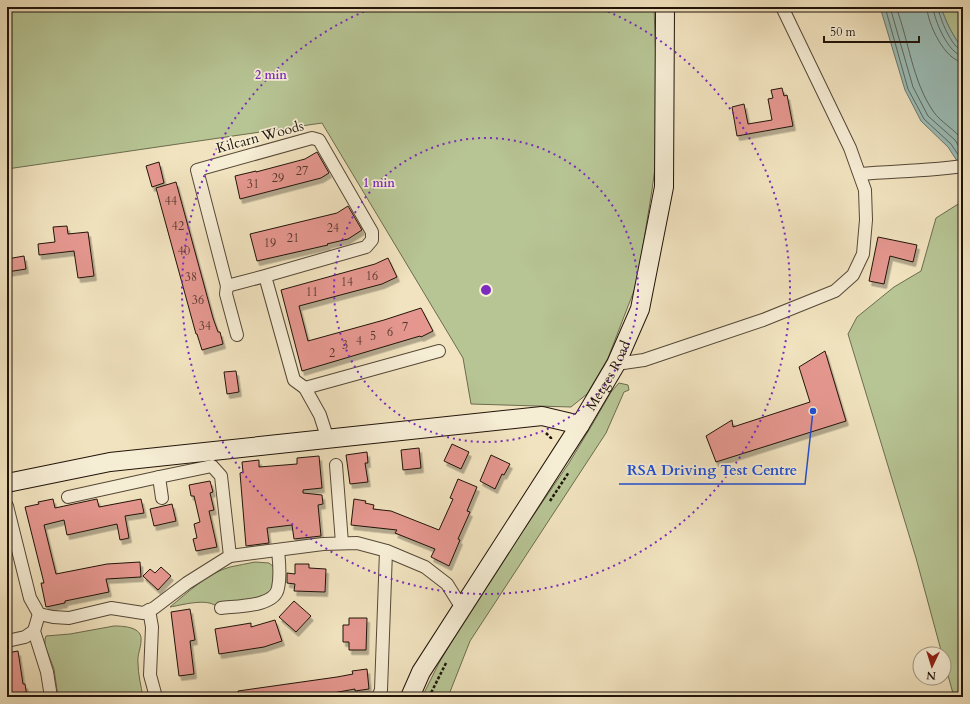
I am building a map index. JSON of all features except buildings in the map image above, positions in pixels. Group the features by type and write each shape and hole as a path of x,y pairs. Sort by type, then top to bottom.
{"street":[{"name":"Metges Road","path":"410,697 421,672 580,424 616,364 640,309 664,187 665,7"},
{"path":"616,364 651,358 763,320 835,291 853,274 863,254 866,220 865,190 860,174 850,148 782,7"},
{"name":"Kilcarn Woods","path":"227,286 366,247 372,240 372,232 319,140 312,138 197,170 227,286 226,294 237,335"},
{"path":"860,174 944,169 963,166"},
{"path":"265,276 294,380 305,388 320,415 328,440"},
{"path":"305,388 439,351"},
{"path":"7,483 110,462 328,440 542,416 580,424"},
{"path":"336,465 342,543"},
{"path":"68,498 159,476 212,466 221,476 230,556"},
{"path":"159,476 162,498"},
{"path":"7,506 30,598 39,614 34,631 47,672 51,697"},
{"path":"39,614 69,618 111,608 143,613 154,608 187,583 230,556 342,543 357,543 386,551 425,567 447,584 462,608"},
{"path":"220,608 261,603 271,599 278,589 280,569 278,550"},
{"path":"378,697 381,690 386,551"},
{"path":"148,610 152,627 150,675 156,697"},
{"path":"7,641 25,637 34,631"}],"green space":[{"path":"7,7 654,7 657,94 656,160 637,283 608,358 587,394 571,407 471,404 463,358 322,123 7,169"},
{"path":"941,7 963,7 963,49 950,29"},
{"path":"963,201 963,697 954,697 951,686 952,646 940,646 916,558 848,334 857,317 894,287 921,271 936,218"},
{"path":"619,383 628,385 629,390 624,392 606,433 470,641 448,697 422,697 439,663 478,597 569,463 611,392"},
{"path":"255,562 269,563 274,567 274,590 267,597 216,606 206,602 200,602 170,607 198,584 214,574 230,567"},
{"path":"114,626 132,628 141,636 138,660 143,697 58,697 54,669 45,646 46,636 70,634"}],"water":[{"path":"880,7 941,7 950,29 963,49 963,170 948,147 921,121 905,90"}],"place":[{"name":"RSA Driving Test Centre","path":"813,411"}]}
